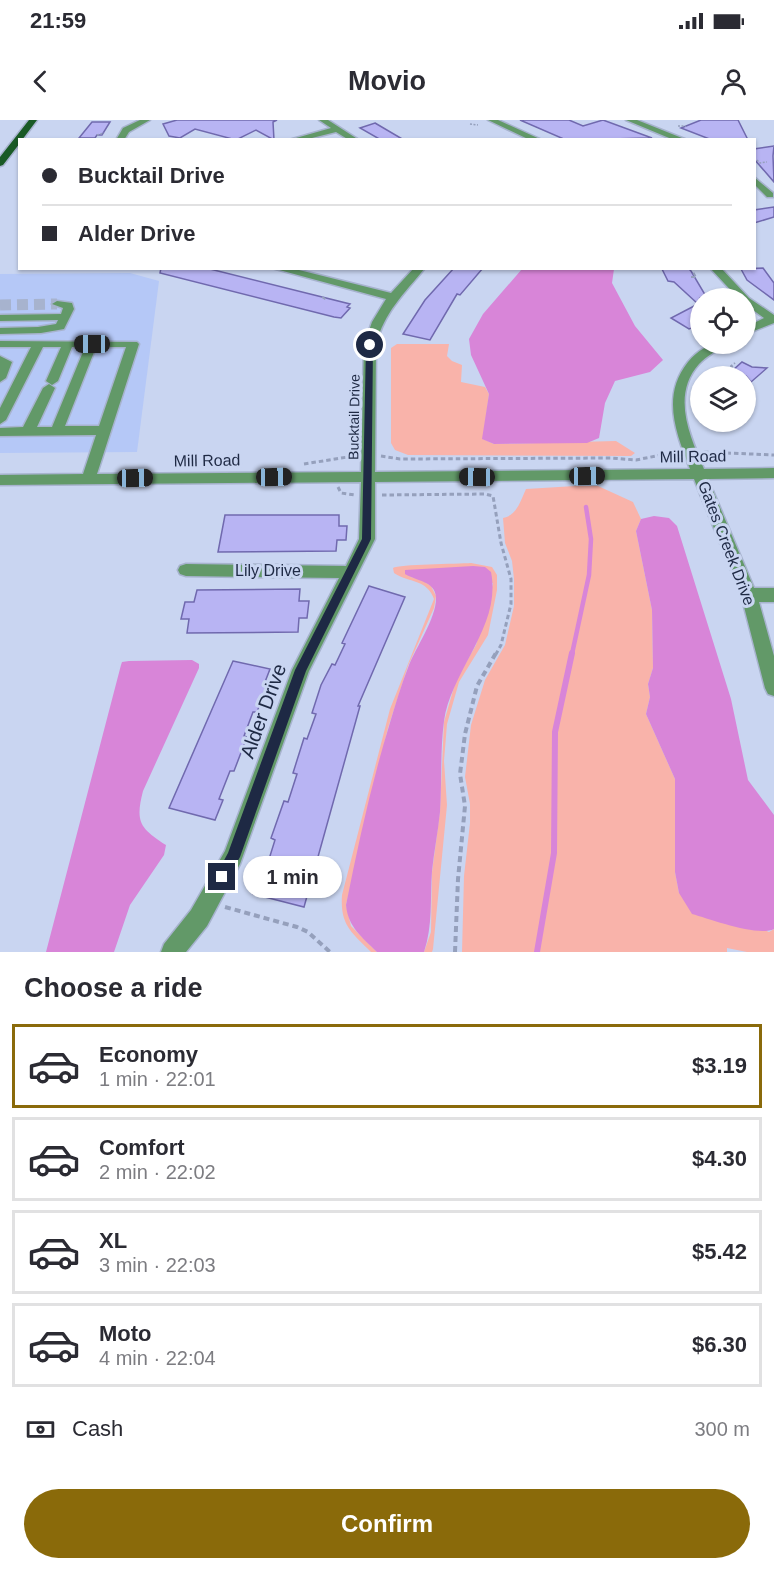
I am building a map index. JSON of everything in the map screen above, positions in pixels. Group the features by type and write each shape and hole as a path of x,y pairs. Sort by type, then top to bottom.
{"main road":[{"path":"0,151 25,120"},
{"path":"19,138 33,120"},
{"path":"0,163 18,140"}],"street":[{"path":"121,138 126,130 142,120"},
{"path":"322,120 352,138"},
{"path":"492,120 533,138"},
{"path":"630,120 678,138"},
{"path":"646,126 662,120"},
{"path":"301,138 337,129"},
{"path":"756,181 772,195"},
{"path":"759,197 772,195"},
{"path":"282,270 393,297"},
{"name":"Bucktail Drive","path":"368,476 370,345 373,329 379,315 418,270"},
{"path":"718,270 735,288"},
{"path":"0,331 60,327 69,309 68,305 57,304"},
{"path":"756,307 773,320"},
{"path":"0,318 64,317"},
{"path":"756,327 773,320"},
{"path":"0,344 133,344 88,479"},
{"path":"0,420 39,344"},
{"path":"28,431 68,344"},
{"path":"57,431 92,344"},
{"name":"Gates Creek Drive","path":"702,354 687,371 678,397 682,432 749,595 774,688"},
{"path":"0,360 6,362 0,378"},
{"path":"0,432 104,430"},
{"name":"Mill Road","path":"0,480 774,473"},
{"name":"Alder Drive","path":"172,952 199,918 233,857 301,670 367,539 368,476"},
{"name":"Lily Drive","path":"186,570 350,572"},
{"path":"749,595 774,595"}],"path":[{"path":"470,124 477,124"},
{"path":"678,126 686,126"},
{"path":"97,135 104,133"},
{"path":"757,160 760,163 767,162"},
{"path":"691,277 696,277 693,272"},
{"path":"322,297 327,300"},
{"path":"731,366 735,363"},
{"path":"700,451 774,455"},
{"path":"378,455 406,459 611,458 636,460 680,452"},
{"path":"338,486 341,493 352,495"},
{"path":"377,495 485,494 493,496 501,543 511,579 512,604 504,638 479,680 465,734 460,774 465,806 454,952"},
{"path":"223,906 297,927 308,932 330,952"}],"shaded area":[{"path":"521,270 614,270 612,283 635,326 663,360 650,372 615,381 605,403 599,438 587,443 494,444 482,439 489,394 471,355 469,339 483,314"},
{"path":"130,273 159,281 137,452 0,453 0,274"},
{"path":"397,344 449,344 447,356 462,365 461,382 485,387 489,394 483,439 494,444 616,441 635,453 631,456 408,455 395,450 391,443 391,348"},
{"path":"598,486 633,502 641,519 636,531 652,610 653,668 648,684 650,697 646,714 675,779 675,872 679,893 769,932 774,929 774,952 747,952 727,948 727,952 462,952 464,876 470,823 470,804 465,777 471,725 485,680 505,645 514,606 512,561 505,543 503,518 515,511 526,489"},
{"path":"654,516 669,518 677,526 731,699 748,780 774,815 774,929 767,931 746,929 692,914 679,893 675,872 675,779 646,714 650,697 648,684 653,668 652,610 636,531 641,519"},
{"path":"471,563 492,567 497,575 497,590 488,635 459,682 447,724 444,761 447,805 433,949 432,952 424,952 431,932 432,872 440,811 444,722 456,680 476,645 493,583 410,577 420,579 431,586 436,596 434,608 408,666 388,728 346,905 351,926 377,952 371,952 348,927 343,914 342,895 390,709 434,599 427,588 394,573 393,568"},
{"path":"485,567 491,572 492,592 483,629 448,702 444,721 440,812 432,871 427,942 424,952 377,952 353,926 346,905 365,815 389,726 406,673 430,623 435,605 436,597 432,588 405,574 405,570"},
{"path":"192,660 199,664 199,668 143,791 141,802 142,823 150,834 166,845 164,855 130,905 114,952 46,952 122,662"}],"building":[{"path":"177,120 277,120 273,122 274,138 256,130 240,138 229,138 195,129 180,138 169,136 163,124"},
{"path":"520,120 569,120 583,126 603,120 652,138 561,138"},
{"path":"701,120 738,120 747,138 707,138 681,128"},
{"path":"92,122 110,122 102,135 97,135 95,138 79,138"},
{"path":"375,123 401,138 378,138 360,128"},
{"path":"774,146 774,182 756,161 756,149"},
{"path":"774,207 774,217 756,222 756,210"},
{"path":"763,268 774,283 774,300 747,280 742,270"},
{"path":"161,270 214,270 350,304 347,307 350,308 341,318 334,317 160,273"},
{"path":"452,270 481,270 460,295 457,294 430,340 403,334 425,300"},
{"path":"662,270 690,270 701,288 690,288 690,297 674,282 668,281"},
{"path":"690,308 690,329 689,329 671,318"},
{"path":"742,362 750,366 738,366"},
{"path":"756,367 767,368 756,378"},
{"path":"225,515 339,515 339,526 347,526 346,540 337,540 336,551 218,552"},
{"path":"369,586 405,597 358,706 360,706 304,907 253,894 261,871 265,872 275,840 271,838 284,801 288,802 297,774 293,773 304,738 307,739 316,714 312,713 321,685 332,664 335,665 345,644 342,643"},
{"path":"300,589 299,601 309,601 307,618 299,618 298,632 187,633 189,619 181,619 185,602 194,602 197,590"},
{"path":"233,661 270,669 265,682 268,682 257,712 253,712 244,736 247,737 234,771 230,771 219,799 223,800 215,820 169,808"}],"waterway":[{"path":"572,654 589,575 591,539 586,507"},
{"path":"537,952 554,853 555,732 572,653"}],"tunnel":[{"path":"0,305 57,304"}],"route":[{"path":"222,877 233,857 301,670 367,539 370,345"}]}
